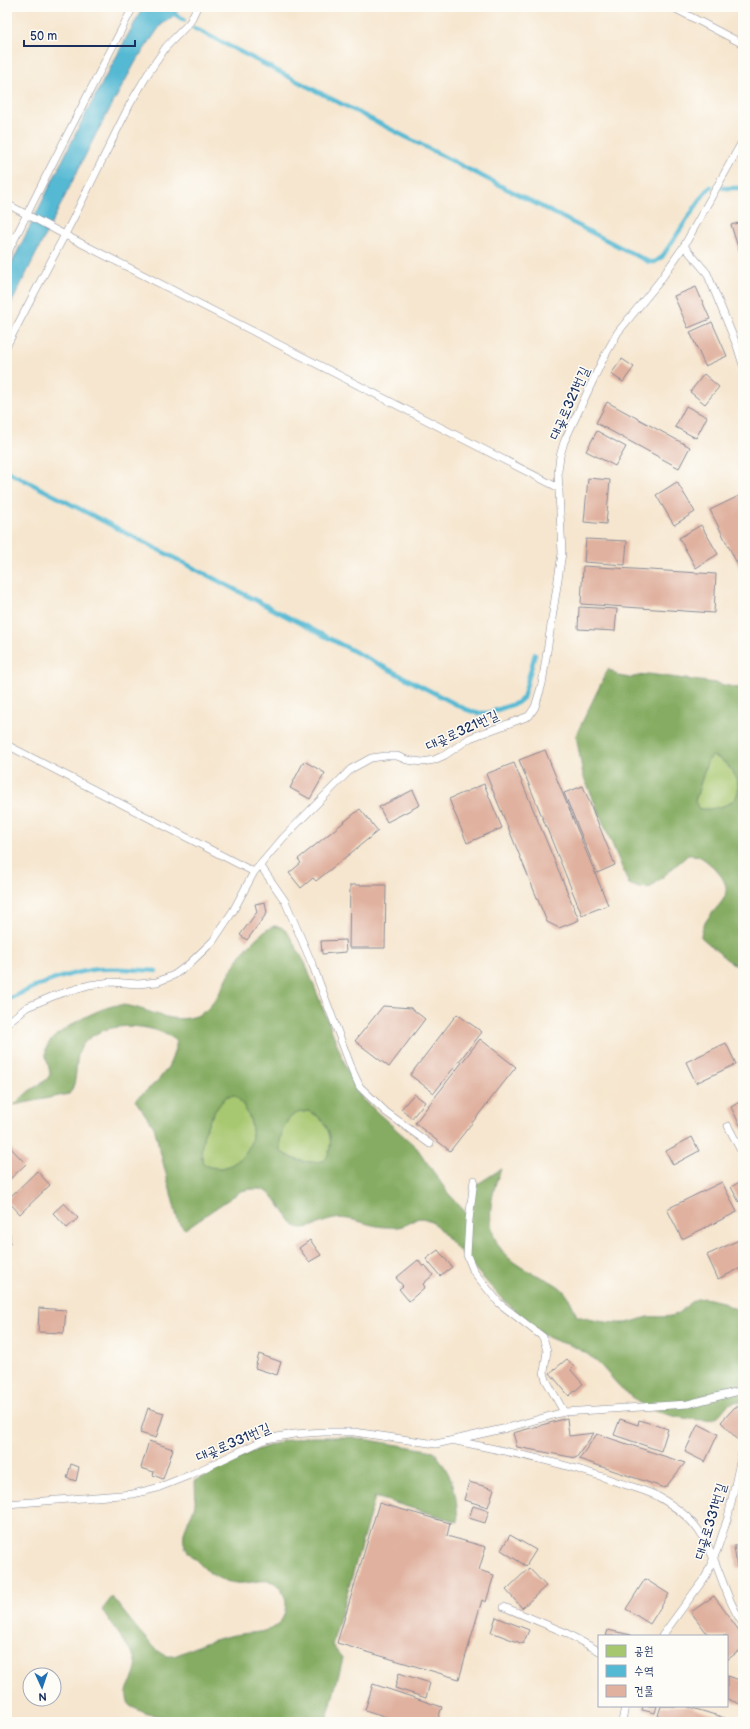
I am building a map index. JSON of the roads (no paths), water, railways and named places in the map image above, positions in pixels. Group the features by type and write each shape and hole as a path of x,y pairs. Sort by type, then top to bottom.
{"lane":[{"path":"7,254 44,178 133,7"},
{"path":"7,346 134,98 166,47 190,22 197,7"},
{"path":"672,7 743,44"},
{"name":"대곶로321번길","path":"7,1023 27,1007 56,995 89,985 111,982 138,984 157,982 174,976 213,941 233,911 254,872 283,838 351,769 363,761 371,758 386,756 397,756 407,760 422,762 434,760 445,755 470,738 529,716 535,707 542,684 562,552 559,488 560,456 564,442 603,359 618,332 659,282 684,246 743,140"},
{"path":"7,204 559,488"},
{"path":"684,246 706,273 737,346 743,365"},
{"path":"7,745 254,872"},
{"path":"260,865 285,901 313,966 360,1087 386,1112 430,1144"},
{"path":"728,1126 743,1155"},
{"path":"474,1180 469,1220 467,1255 474,1272 499,1303 543,1338 547,1351 544,1372 546,1380 564,1412"},
{"path":"7,1236 7,1241"},
{"name":"대곶로331번길","path":"7,1504 133,1494 157,1488 190,1475 266,1439 294,1434 354,1432 436,1444 507,1428 564,1412 688,1404 743,1390"},
{"path":"454,1440 524,1454 593,1473 656,1496 681,1512 698,1530 714,1558 726,1594 743,1624"},
{"name":"대곶로331번길","path":"663,1635 706,1576 714,1558 728,1517 743,1448"},
{"path":"504,1607 564,1632 598,1650"},
{"path":"622,1722 625,1707"}],"water":[{"path":"143,7 181,7 171,18 161,25 136,61 96,134 7,312 7,273 82,121"}],"waterway":[{"path":"163,7 184,20"},
{"path":"194,28 649,262 655,262 662,257 706,191 711,187"},
{"path":"723,188 743,188"},
{"path":"7,471 465,709 477,713 488,713 517,703 523,698 535,654"},
{"path":"7,1000 27,990 80,972 107,969 156,971"}]}
